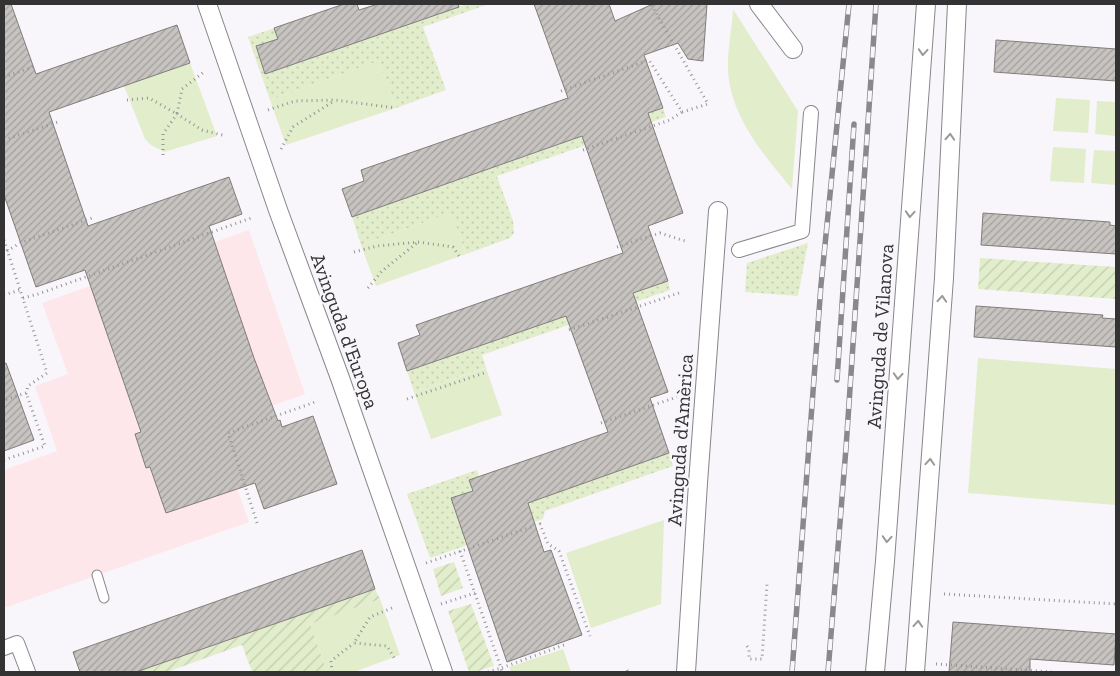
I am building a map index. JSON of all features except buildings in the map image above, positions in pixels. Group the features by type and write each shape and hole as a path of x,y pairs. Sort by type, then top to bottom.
{"street":[{"name":"Avinguda d'Europa","path":"206,4 443,672"},
{"path":"759,4 793,49"},
{"name":"Avinguda de Vilanova","path":"875,672 926,4"},
{"path":"915,672 944,278 957,4"},
{"path":"739,250 802,231 811,113"},
{"name":"Avinguda d'Amèrica","path":"686,672 718,211"},
{"path":"4,648 17,643 28,672"}],"lane":[{"path":"97,575 104,598"}],"path":[{"path":"583,150 670,120 682,112 708,104 651,4"},
{"path":"560,91 649,60 682,112"},
{"path":"4,77 36,66"},
{"path":"163,155 163,134 178,114 182,89 204,72"},
{"path":"126,100 149,98 202,130 226,136"},
{"path":"268,110 294,101 335,100 396,108"},
{"path":"281,149 292,127 335,100"},
{"path":"4,140 58,122"},
{"path":"7,251 20,242 92,218"},
{"path":"23,298 254,218"},
{"path":"617,247 660,233 685,241"},
{"path":"4,240 47,373 28,386 26,393 46,446 4,460"},
{"path":"368,288 382,271 418,242"},
{"path":"354,252 377,246 418,242 453,247 460,256"},
{"path":"4,295 20,290"},
{"path":"569,330 682,292"},
{"path":"407,399 487,372"},
{"path":"4,400 26,393"},
{"path":"602,423 677,397"},
{"path":"257,523 228,432 318,401"},
{"path":"425,563 540,524 548,544 559,551 590,636"},
{"path":"460,551 502,672"},
{"path":"747,646 749,649 749,659 762,659 767,584"},
{"path":"440,605 475,593"},
{"path":"944,594 1116,604"},
{"path":"332,672 332,661 354,643 370,617 392,608"},
{"path":"354,643 387,646 396,661"},
{"path":"488,672 564,645"},
{"path":"936,664 1052,672"}],"shaded area":[{"path":"249,230 305,394 215,426 249,522 4,608 4,470 57,451 35,386 68,374 42,303"}],"green space":[{"path":"467,4 489,4 423,27 446,90 396,108 379,61 270,100 248,37 275,28 278,39 256,47 265,74"},
{"path":"733,9 798,111 792,189 750,134 735,104 730,88 728,71"},
{"path":"379,61 396,108 286,145 270,100"},
{"path":"190,63 217,136 164,152 151,145 145,139 124,86"},
{"path":"1056,98 1090,100 1088,133 1053,131"},
{"path":"1097,101 1116,102 1116,136 1095,134"},
{"path":"663,108 666,117 497,176 513,221 514,233 510,238 466,254 451,213 361,245 352,217"},
{"path":"1053,147 1086,149 1084,183 1050,181"},
{"path":"1094,150 1116,151 1116,185 1091,183"},
{"path":"451,213 466,254 376,286 361,245"},
{"path":"808,243 798,296 745,292 747,263"},
{"path":"980,258 1116,267 1116,299 978,289"},
{"path":"668,281 670,290 482,355 487,371 485,368 414,392 407,371"},
{"path":"978,358 1116,369 1116,505 968,493"},
{"path":"486,368 502,415 431,439 414,392"},
{"path":"669,453 673,466 545,511 543,519 430,558 407,494 477,470 479,477 473,491 451,498 461,526"},
{"path":"664,520 661,604 591,628 566,553"},
{"path":"454,562 463,588 441,596 433,569"},
{"path":"375,589 380,599 310,624 327,672 252,672 242,645 167,672 136,672"},
{"path":"380,599 400,655 354,672 327,672 310,624"},
{"path":"471,604 494,666 475,672 469,672 448,611"},
{"path":"563,649 571,672 511,672 509,667"}],"railway":[{"path":"792,672 821,285 849,4"},
{"path":"828,672 846,448 876,4"},
{"path":"837,380 854,124"}]}
